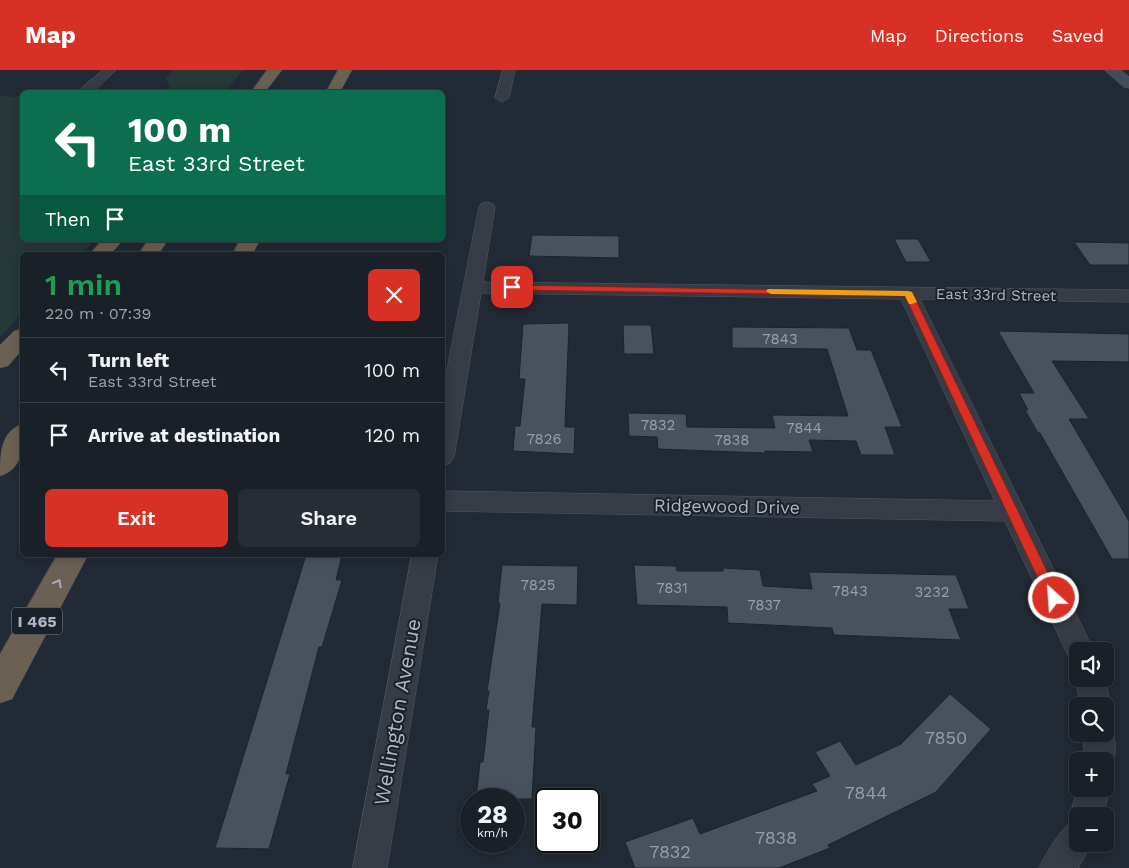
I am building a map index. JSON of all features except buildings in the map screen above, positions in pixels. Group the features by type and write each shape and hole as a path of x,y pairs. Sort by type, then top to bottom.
{"highway":[{"path":"260,90 275,70"},
{"path":"334,90 345,70"},
{"path":"102,252 111,242"},
{"path":"0,360 20,338"},
{"path":"0,466 20,437"},
{"name":"I 465","path":"0,687 72,557"}],"main road":[{"path":"1112,70 1129,84"}],"street":[{"path":"88,90 110,70"},
{"path":"502,98 509,70"},
{"path":"445,441 487,207"},
{"name":"East 33rd Street","path":"473,287 1129,296"},
{"path":"908,294 1076,642"},
{"name":"Ridgewood Drive","path":"445,500 1012,511"},
{"name":"Wellington Avenue","path":"370,868 425,557"},
{"path":"1056,868 1070,852"}],"shaded area":[{"path":"174,70 243,70 227,90 170,90 166,78"},
{"path":"0,96 20,97 20,242 93,242 83,252 20,252 20,316 0,337"}],"slow traffic":[{"path":"771,291 908,294 912,302"}],"route":[{"path":"512,287 908,294 1054,598"}]}
